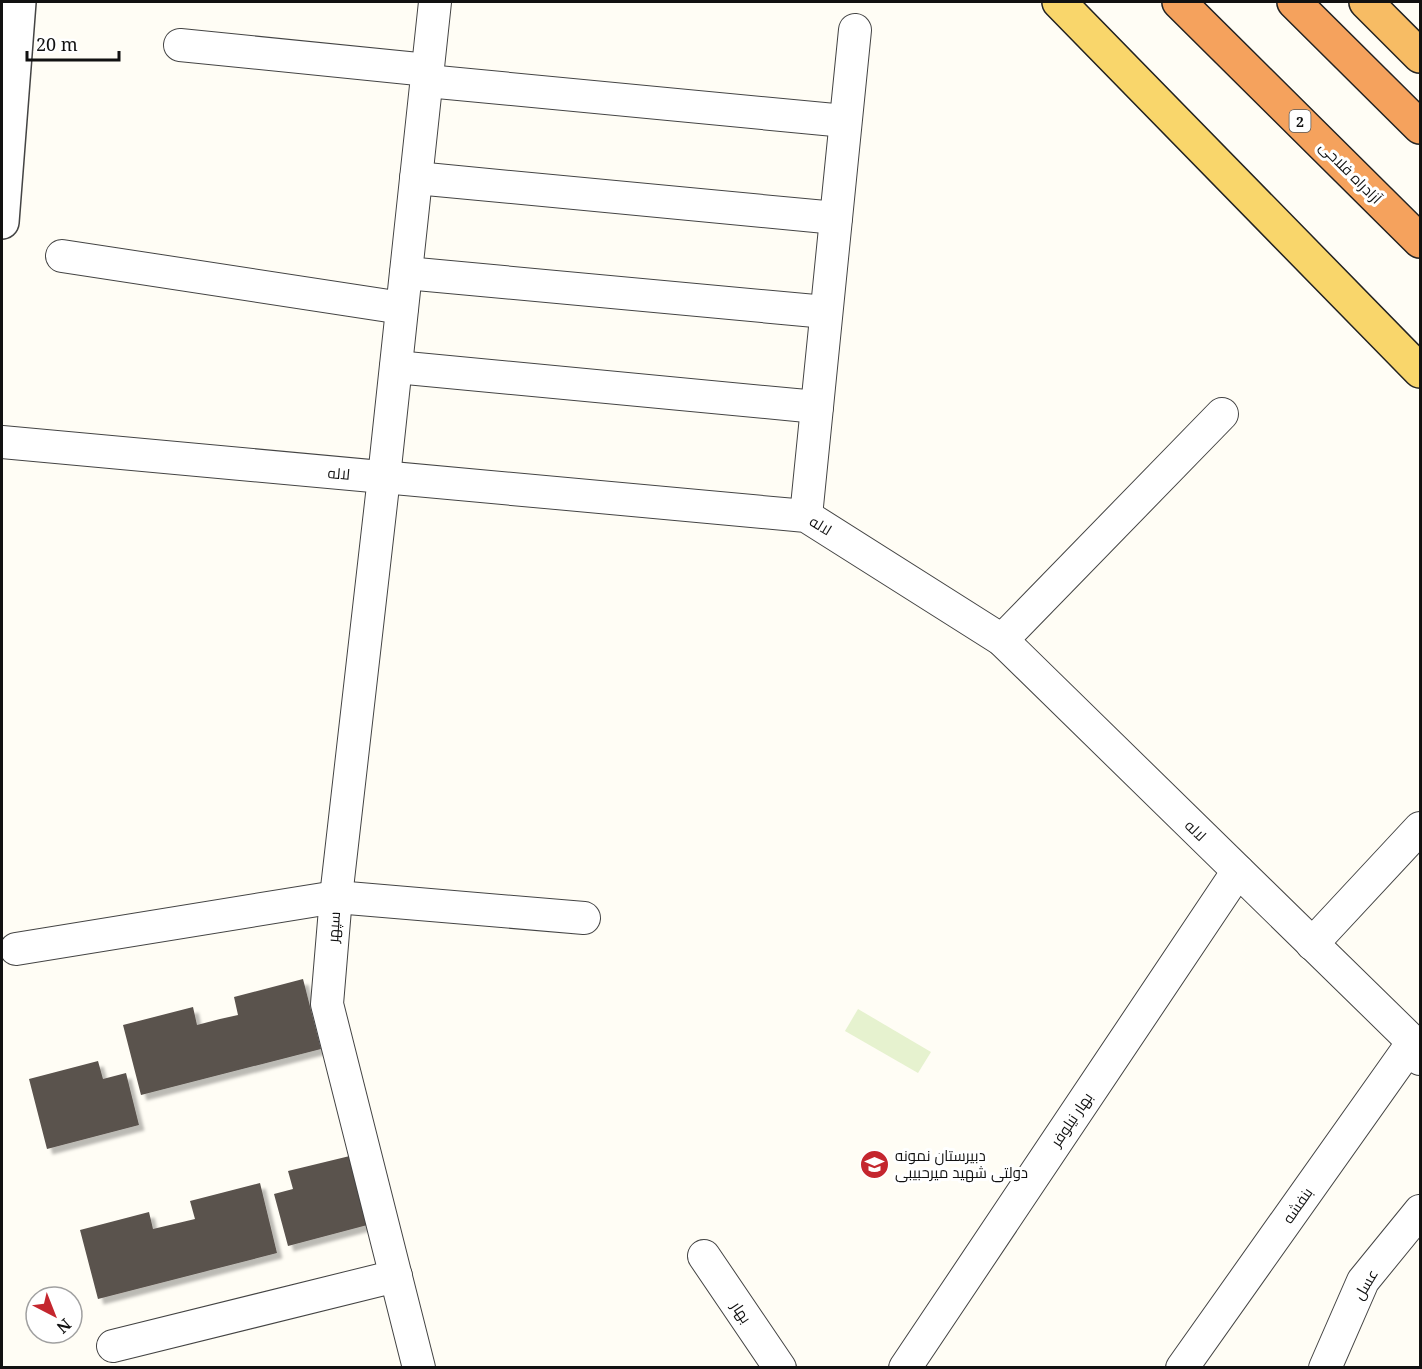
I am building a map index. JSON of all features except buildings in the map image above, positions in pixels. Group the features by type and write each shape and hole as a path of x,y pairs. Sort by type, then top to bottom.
{"highway":[{"name":"آزادراه فلاحی","path":"1179,2 1420,241"},
{"path":"1294,2 1420,127"},
{"path":"1366,2 1420,56"}],"main road":[{"path":"1059,2 1420,371"}],"street":[{"path":"2,222 19,2"},
{"name":"سپهر","path":"419,1368 327,1004 336,897 435,2"},
{"path":"806,516 855,30"},
{"path":"180,45 428,76 845,121"},
{"path":"416,178 836,218"},
{"path":"62,256 402,308"},
{"path":"406,273 826,312"},
{"path":"396,367 817,407"},
{"path":"1002,640 1222,414"},
{"name":"لاله","path":"2,442 806,516 1002,640 1417,1050"},
{"path":"1312,944 1420,828"},
{"name":"بهار نیلوفر","path":"905,1368 1238,871"},
{"path":"16,949 336,897 584,918"},
{"name":"بنفشه","path":"1182,1368 1417,1050"},
{"name":"عسل","path":"1325,1368 1363,1281 1420,1211"},
{"name":"بهار","path":"704,1256 780,1368"},
{"path":"113,1346 396,1276"}],"green space":[{"path":"858,1009 931,1052 918,1073 845,1031"}],"place":[{"name":"دبیرستان نمونه دولتی شهید میرحبیبی","path":"874,1164"}]}
